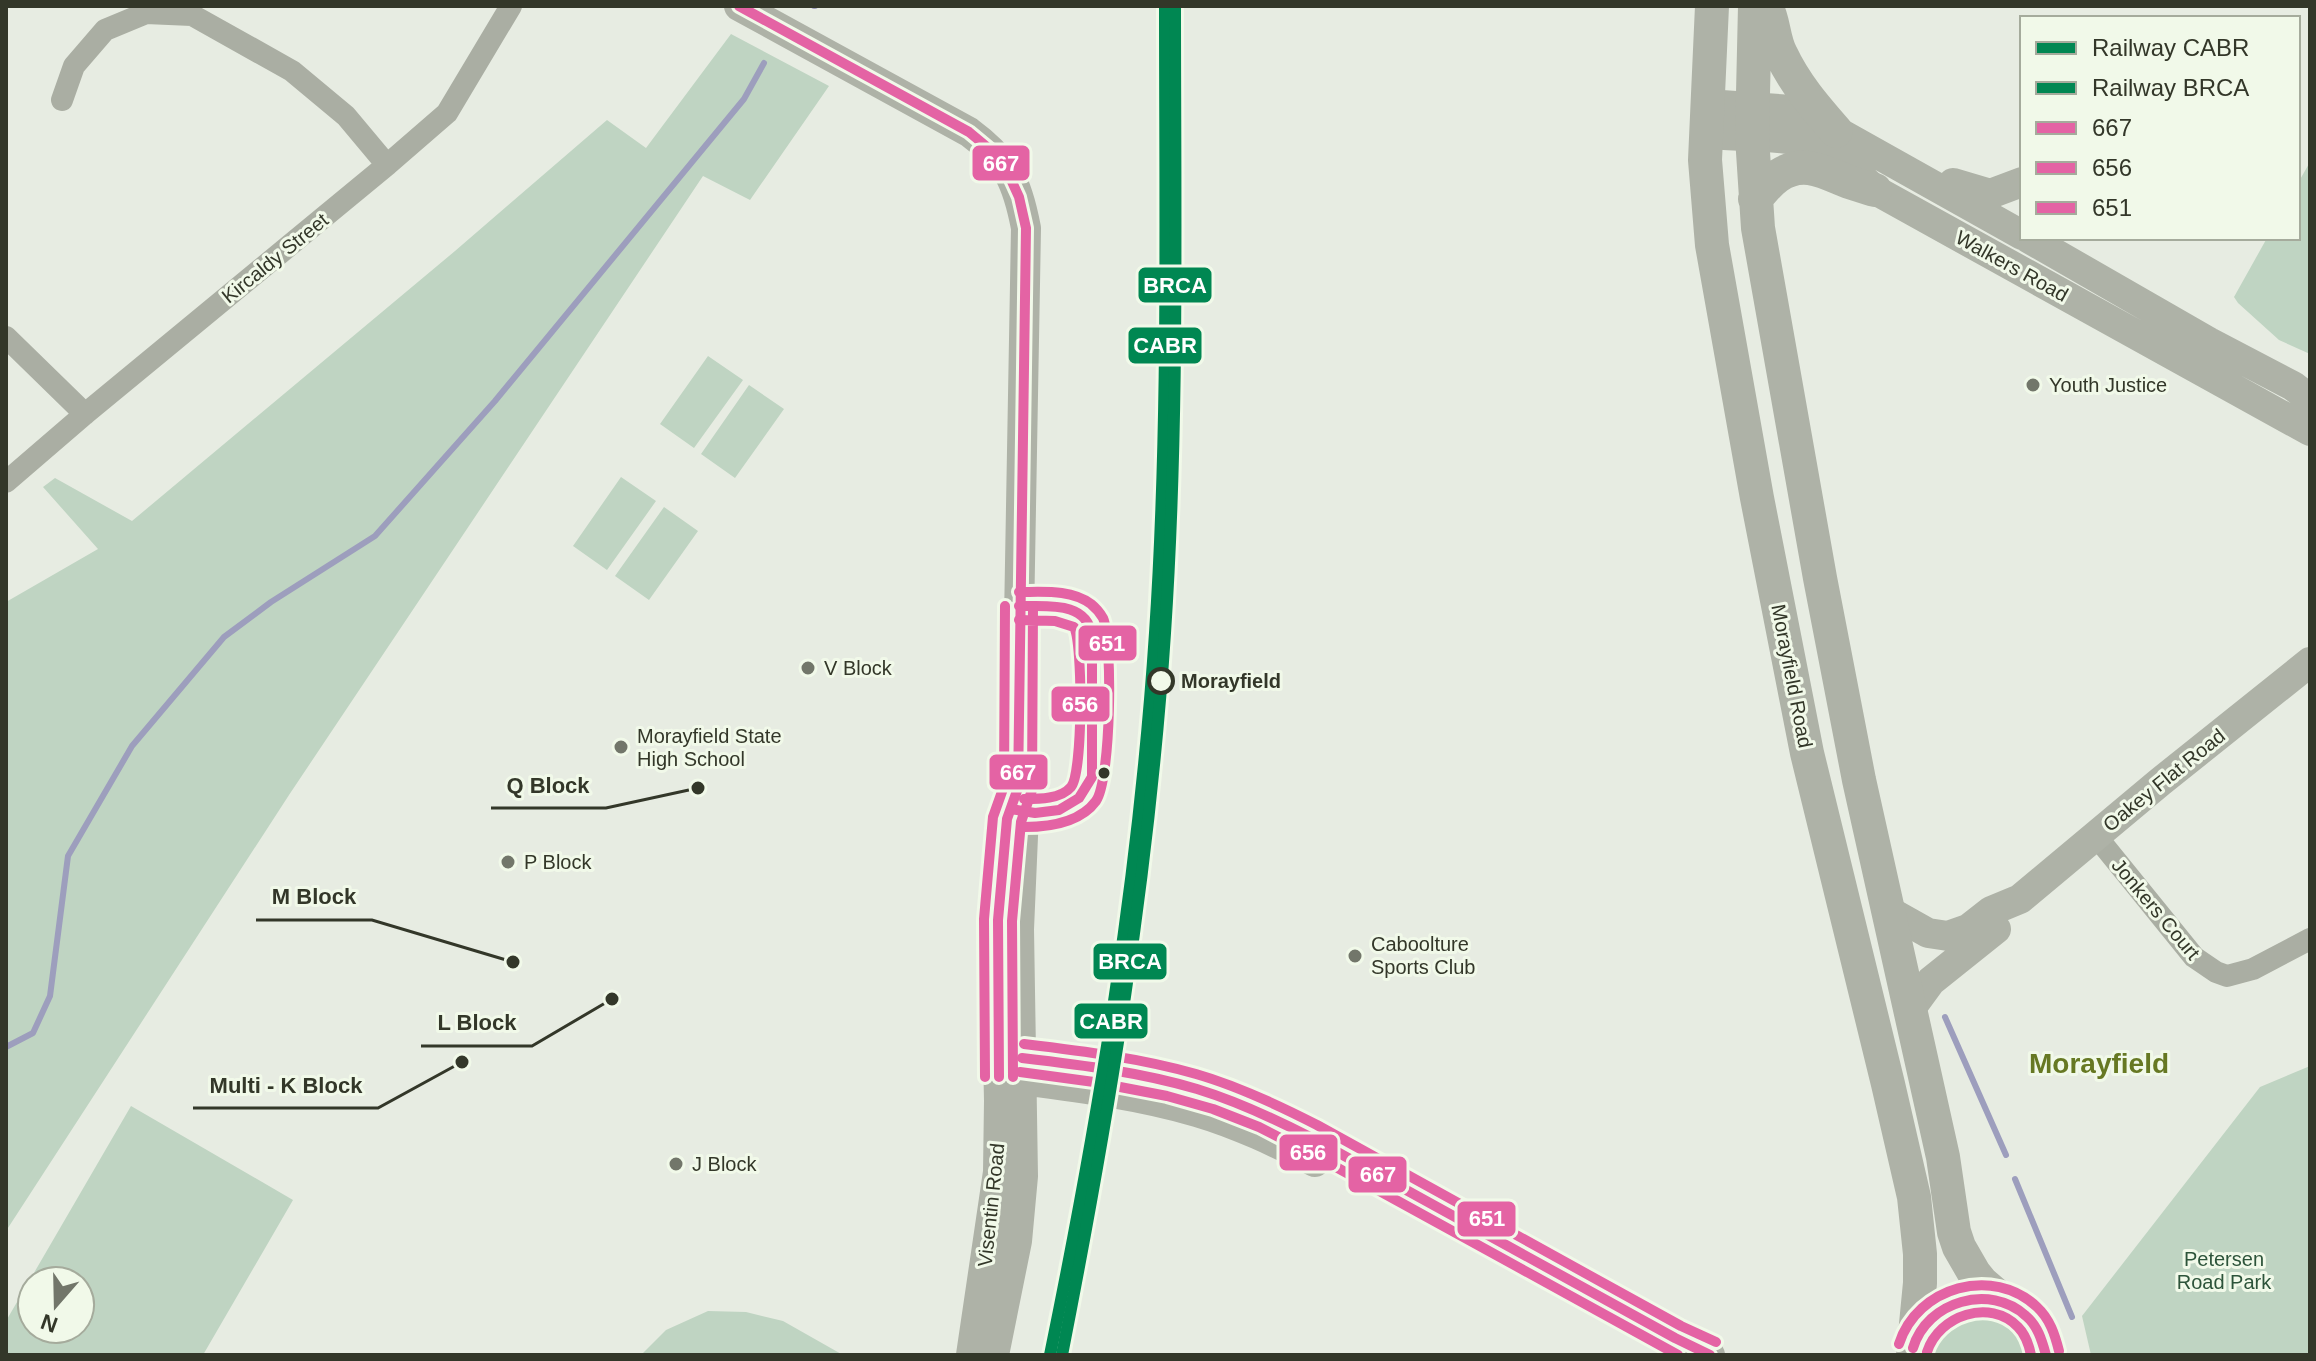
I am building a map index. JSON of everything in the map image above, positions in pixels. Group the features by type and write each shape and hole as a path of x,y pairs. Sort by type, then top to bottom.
{"main road":[{"path":"739,6 969,132 990,148 1009,171 1020,197 1026,228 1018,788 1024,813 1010,1068"},
{"name":"Morayfield Road","path":"1712,6 1706,119 1707,196 1712,245 1814,783 1914,1197 1920,1254 1918,1314 1911,1349"},
{"path":"1755,6 1752,122 1755,199 1762,258 1859,780 1943,1157 1954,1232 1982,1283 2031,1320 2040,1334 2046,1355"},
{"path":"1766,6 1779,52 1796,82 1836,131"},
{"name":"Walkers Road","path":"1706,119 1752,122 1792,110 1815,119 1836,131 1886,177 2310,431"},
{"name":"Walkers Road","path":"1752,122 1854,169 1886,177 2020,234"},
{"path":"1755,199 1775,178 1804,167 1820,169 1848,181 1886,177 1986,194 2020,183"},
{"name":"Walkers Road","path":"2033,240 2060,250 2209,342 2304,391"},
{"name":"Oakey Flat Road","path":"1909,1011 1931,981 2002,924 2020,899 2310,662"},
{"name":"Oakey Flat Road","path":"1887,910 1928,933 1948,936 1960,933 1991,911 2020,899"},
{"path":"1010,1068 1067,1085 1151,1100 1237,1126 1360,1184 1550,1290 1685,1355"},
{"path":"1010,1068 1155,1078 1244,1105 1339,1152 1710,1355"},
{"name":"Visentin Road","path":"971,1355 1010,1068"},
{"name":"Visentin Road","path":"994,1355 1010,1283 1021,1209 1024,1162 1010,1068"},
{"path":"1911,1349 1930,1318 1950,1304 1972,1297 2003,1301"}],"street":[{"name":"Kircaldy Street","path":"6,482 447,113 511,6"},
{"path":"62,100 74,66 105,30 146,13 192,15 292,71 346,116 387,165"},
{"path":"6,337 85,414"},
{"name":"Jonkers Court","path":"2096,836 2194,957 2216,972 2227,976 2253,969 2310,939"}],"green space":[{"path":"731,34 829,86 750,200 703,176 289,795 6,1231 6,602 98,549 43,487 55,478 132,521 607,120 646,148"},
{"path":"2310,162 2310,354 2279,340 2234,297 2266,240 2300,240 2300,180"},
{"path":"708,356 743,380 694,448 660,424"},
{"path":"749,385 784,409 735,478 701,454"},
{"path":"621,477 656,501 607,570 573,546"},
{"path":"664,507 698,531 649,600 615,576"},
{"name":"Petersen Road Park","path":"2310,1066 2310,1355 2091,1355 2082,1316 2260,1087"},
{"path":"131,1106 293,1200 203,1355 6,1355 6,1321 16,1304 16,1345 96,1345 96,1265 39,1265"},
{"path":"708,1311 746,1312 783,1321 843,1355 641,1355 666,1330"},
{"path":"1971,1315 1991,1317 2008,1324 2020,1337 2029,1355 1929,1355 1944,1329"}],"waterway":[{"path":"6,1047 33,1033 50,996 68,856 132,746 224,637 271,602 375,536 495,401 744,99 764,63"},
{"path":"1945,1017 2006,1155"},
{"path":"2015,1179 2072,1317"}],"rail line":[{"name":"CABR","path":"1050,1355 1085,1176 1115,996 1148,724 1162,477 1165,6"},
{"name":"BRCA","path":"1062,1355 1096,1176 1125,996 1158,724 1172,476 1175,6"}],"transit line":[{"name":"667","path":"739,6 969,132 993,152 1008,173 1019,197 1026,228 1018,788 1007,819 998,920 999,1077"},
{"name":"651","path":"1019,592 1066,594 1095,607 1103,618 1106,632 1109,681 1105,767 1096,801 1073,819 1054,825 1024,827"},
{"name":"651","path":"985,1077 984,919 993,817 1004,786 1005,606"},
{"name":"667","path":"1011,809 1035,813 1059,810 1079,798 1092,777 1092,635 1088,624 1082,616 1063,608 1019,606"},
{"name":"656","path":"1013,1077 1012,921 1021,822 1032,790 1033,606"},
{"name":"656","path":"1019,620 1055,621 1074,627 1080,681 1078,758 1071,787 1056,796 1024,799"},
{"name":"651","path":"1024,1044 1175,1068 1258,1096 1317,1125 1681,1326 1716,1342"},
{"name":"667","path":"1022,1058 1154,1078 1197,1089 1254,1110 1310,1137 1710,1355"},
{"name":"656","path":"1020,1072 1167,1096 1259,1127 1678,1355"},
{"name":"651","path":"1899,1344 1908,1324 1922,1308 1958,1288 1979,1285 1999,1287 2019,1294 2037,1307 2049,1322 2059,1351"},
{"name":"667","path":"1913,1348 1920,1332 1945,1309 1978,1299 1995,1300 2026,1316 2037,1329 2046,1355"},
{"name":"656","path":"1927,1352 1942,1328 1954,1320 1980,1312 2007,1318 2018,1327 2027,1340 2031,1355"}],"place":[{"name":"Youth Justice","path":"2033,385"},
{"name":"V Block","path":"808,668"},
{"name":"Morayfield","path":"1161,681"},
{"name":"Morayfield State High School","path":"621,747"},
{"name":"Q Block","path":"698,788"},
{"name":"P Block","path":"508,862"},
{"name":"Caboolture Sports Club","path":"1355,956"},
{"name":"M Block","path":"513,962"},
{"name":"L Block","path":"612,999"},
{"name":"Multi - K Block","path":"462,1062"},
{"name":"J Block","path":"676,1164"}],"district":[{"name":"Morayfield","path":"2099,1063"}]}
